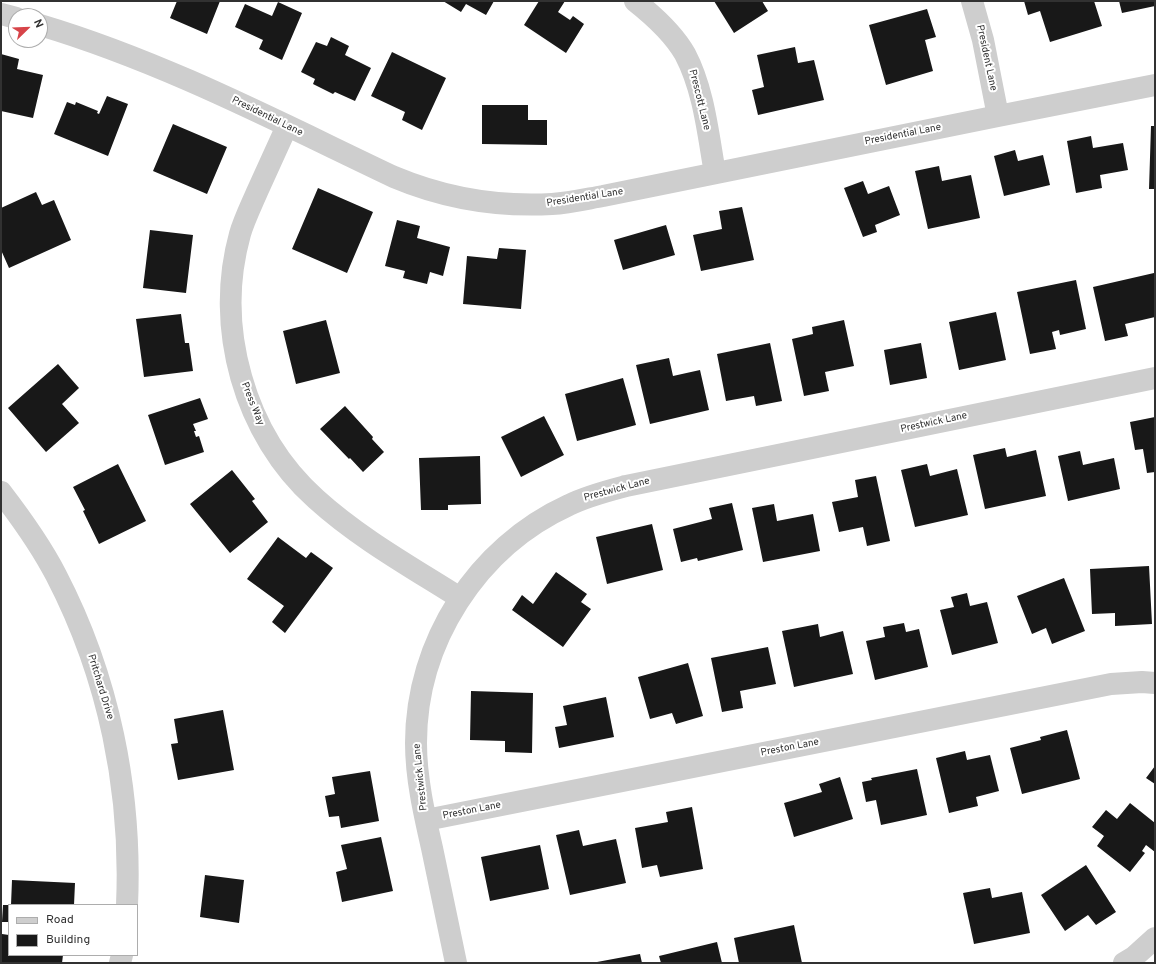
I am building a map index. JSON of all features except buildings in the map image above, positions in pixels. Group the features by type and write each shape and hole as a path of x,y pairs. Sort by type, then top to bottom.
{"street":[{"name":"Prescott Lane","path":"635,1 661,23 676,40 690,65 701,100 715,173"},
{"name":"President Lane","path":"972,1 983,40 998,116"},
{"name":"Presidential Lane","path":"48,28 90,41 150,64 206,88 416,186 470,199 529,205 577,201 1155,85"},
{"name":"Press Way","path":"287,126 248,211 234,256 231,280 234,348 247,396 269,441 299,483 315,498 358,532 460,598"},
{"name":"Prestwick Lane","path":"456,963 426,820 417,763 416,743 419,704 422,685 434,648 450,614 484,566 505,546 525,530 570,504 606,491 1155,378"},
{"name":"Pritchard Drive","path":"1,492 27,527 56,575 80,630 101,688 116,742 124,797 128,852 127,904"},
{"name":"Preston Lane","path":"426,820 1111,684 1142,682 1155,683"},
{"path":"1124,963 1134,957 1155,938"}]}
